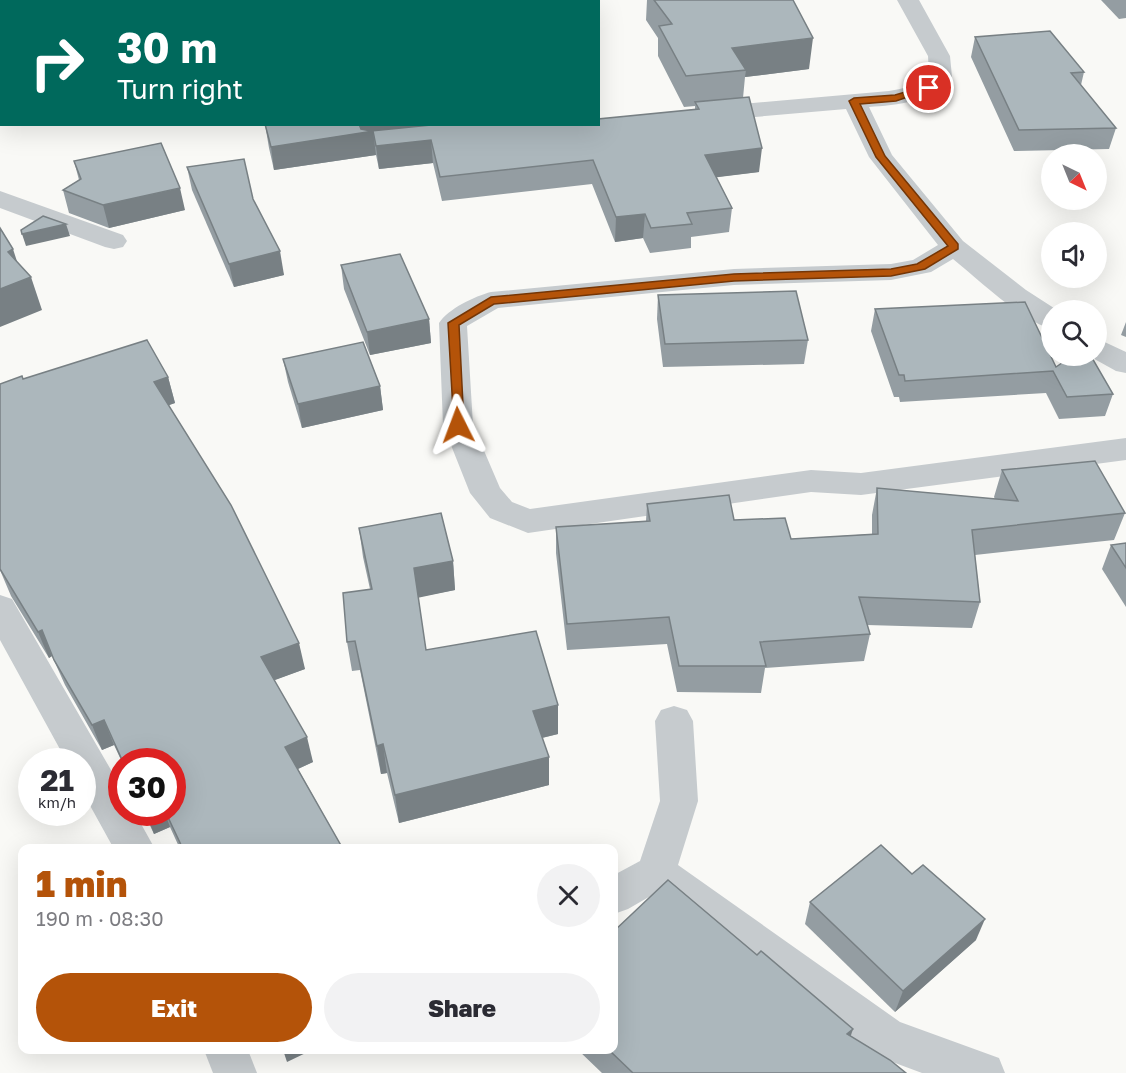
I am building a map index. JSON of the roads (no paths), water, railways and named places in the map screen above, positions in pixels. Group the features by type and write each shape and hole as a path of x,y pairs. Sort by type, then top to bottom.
{"street":[{"path":"686,116 896,98 929,88 941,77 939,56 908,0"},
{"path":"854,101 881,157 954,247 1041,313"},
{"path":"0,198 114,241"},
{"path":"954,247 921,266 891,272 734,277 491,300 453,323 458,425 486,493 501,510 528,521 811,481 861,484 1126,449"},
{"path":"1107,353 1126,364"},
{"path":"0,608 132,844"},
{"path":"618,894 656,872 679,801 674,721"},
{"path":"656,872 887,1039 983,1073"},
{"path":"228,1054 235,1073"}]}
